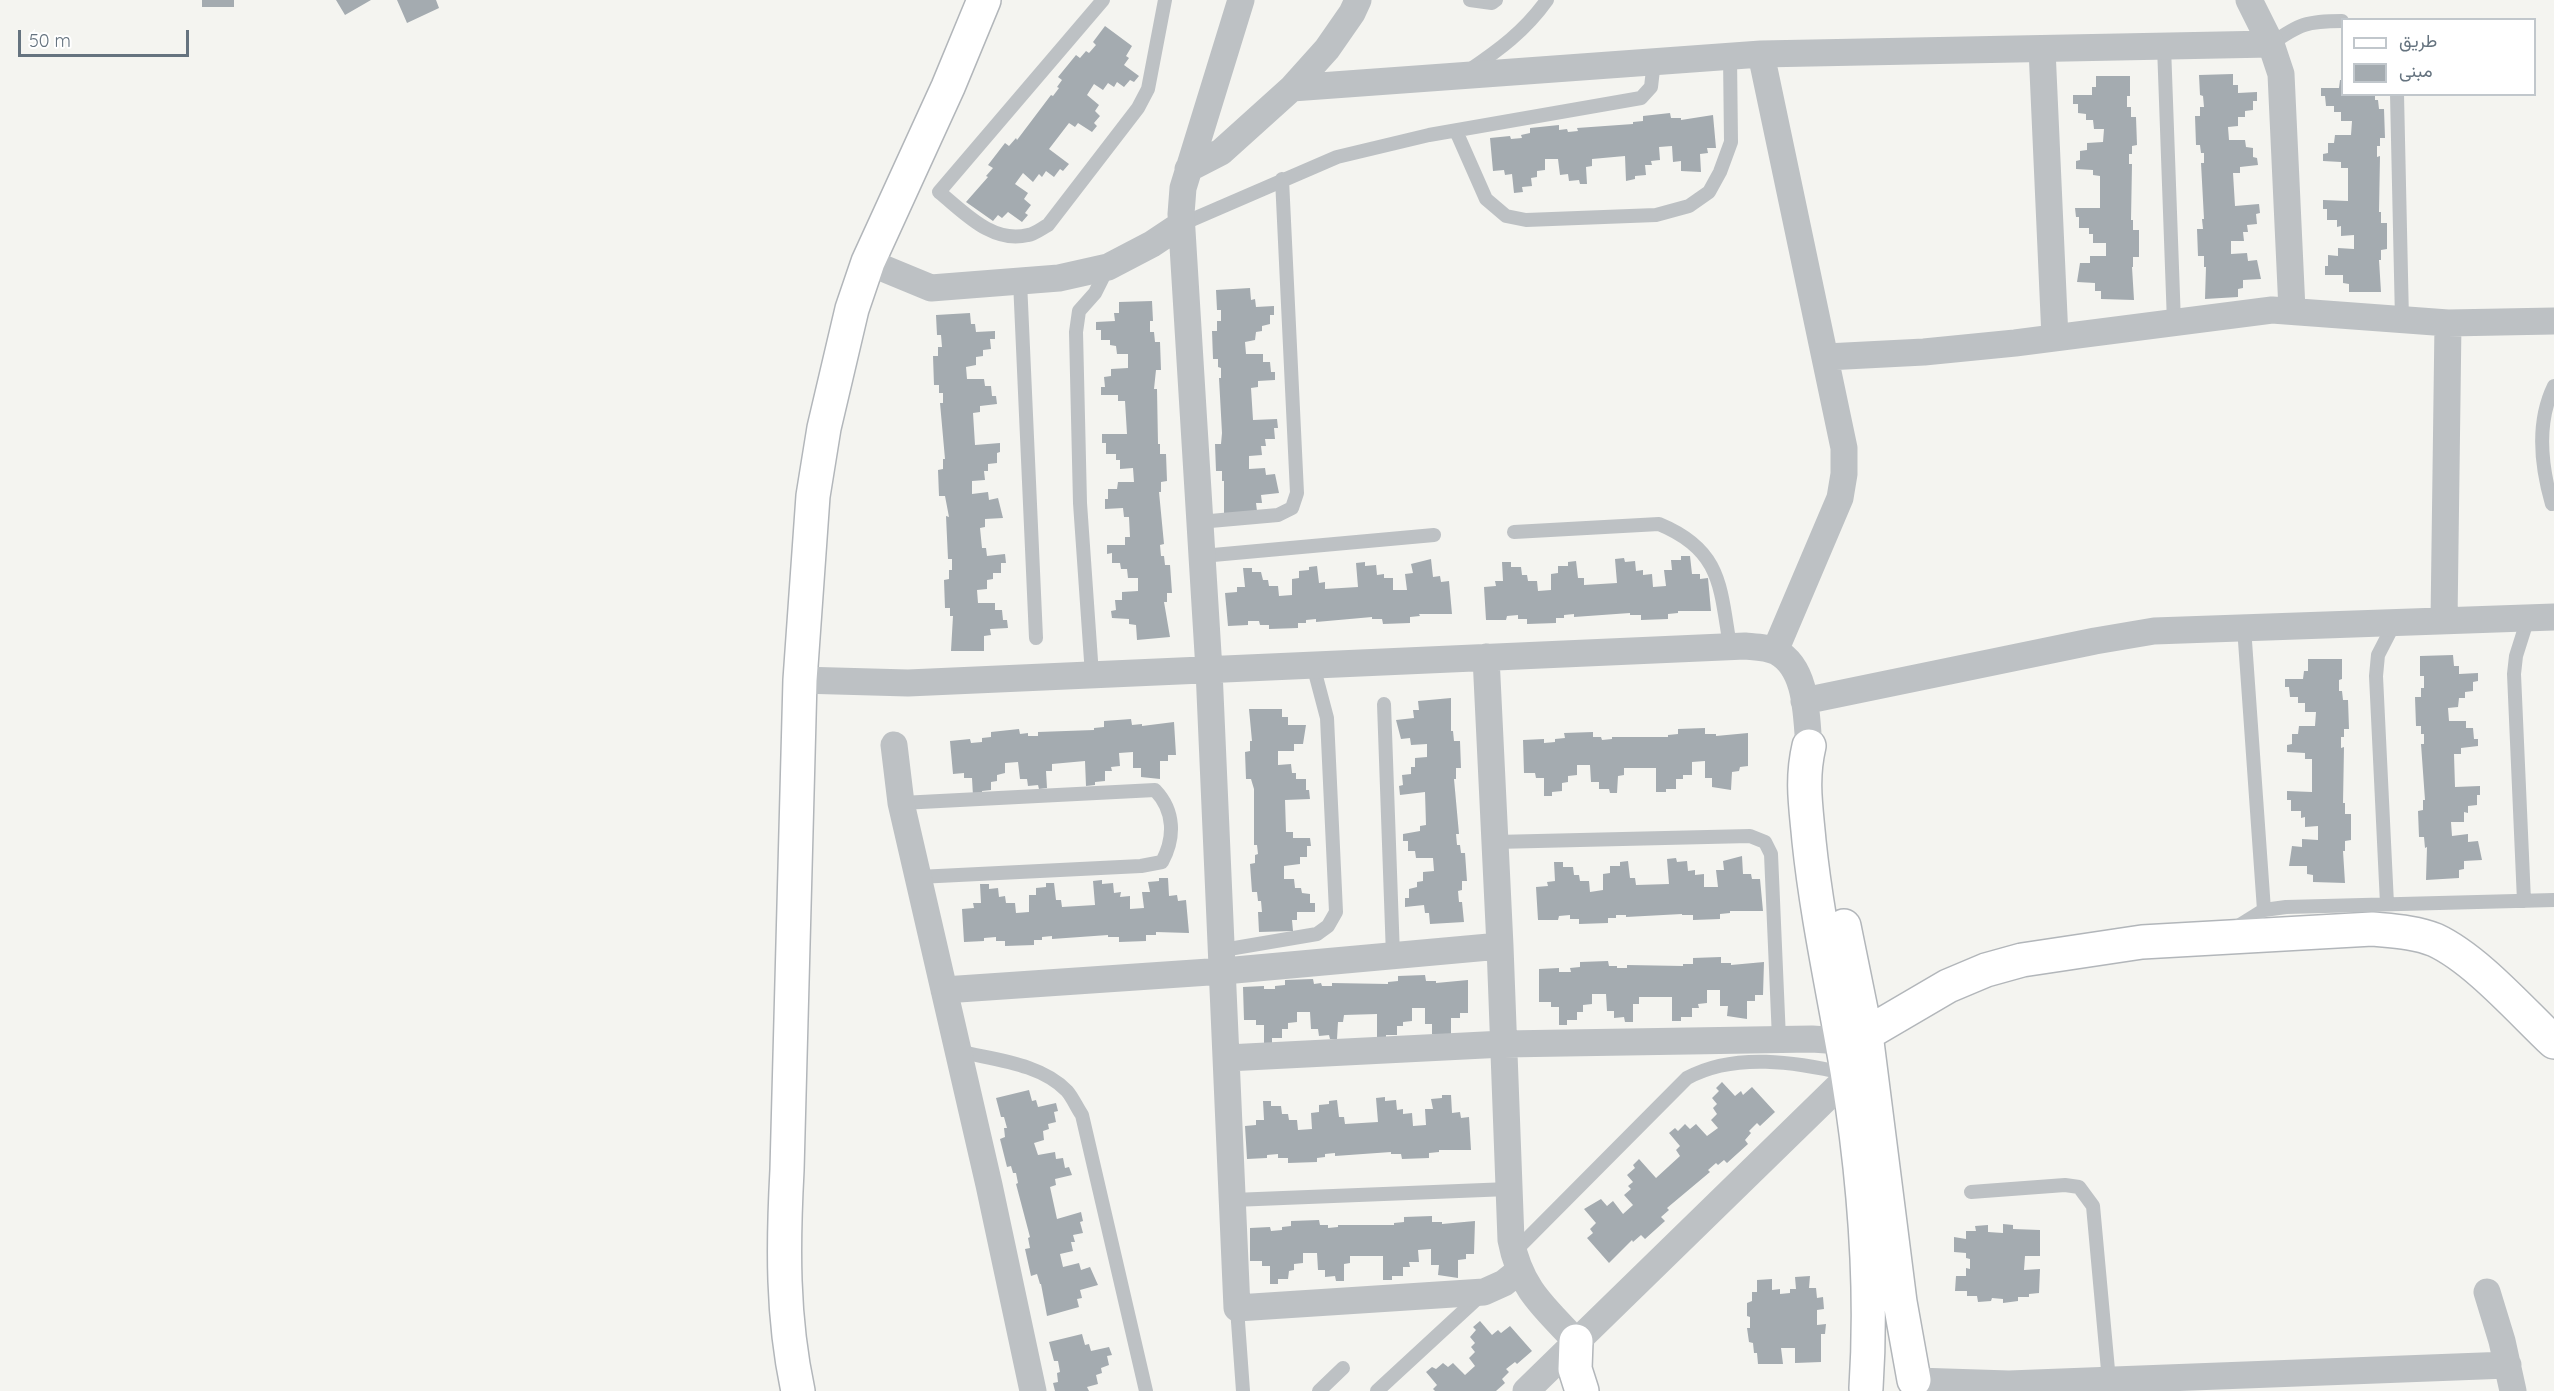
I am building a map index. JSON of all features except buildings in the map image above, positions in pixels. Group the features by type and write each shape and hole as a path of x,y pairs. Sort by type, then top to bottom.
{"street":[{"path":"798,1391 787,1329 783,1245 800,680 813,496 824,428 852,309 868,262 948,87 984,0"},
{"path":"1240,0 1183,188 1182,224 1209,670 1237,1308 1484,1292 1504,1282 1516,1262"},
{"path":"1188,169 1221,152 1292,88 1327,49 1359,0"},
{"path":"2249,0 2271,44 2281,74 2292,310"},
{"path":"1292,88 1761,54 2271,44"},
{"path":"2042,49 2055,339"},
{"path":"1761,54 1844,448 1844,474 1840,498 1776,651"},
{"path":"868,262 931,288 1059,278 1108,267 1152,244 1182,224"},
{"path":"1826,357 1924,352 2055,339 2292,310 2322,316 2448,323 2554,321"},
{"path":"2444,621 2448,323"},
{"path":"1804,701 2125,635 2182,629 2541,618"},
{"path":"800,680 908,683 1730,646 1776,651 1784,656 1794,669 1801,684 1809,747 1804,769 1811,860 1854,1038 1903,1324 1919,1384"},
{"path":"1486,657 1509,1189 1516,1262 1523,1281 1576,1341 1575,1369 1582,1391"},
{"path":"894,745 901,803 1033,1391"},
{"path":"1227,1058 1504,1044 1854,1038 1948,986 1986,970 2022,960 2142,942 2372,929 2410,933 2435,940 2476,968 2554,1042"},
{"path":"944,990 1223,960 1393,956 1500,946"},
{"path":"1854,1038 1847,1076 1864,1198 1870,1299 1865,1390"},
{"path":"1526,1391 1847,1076"},
{"path":"1865,1390 1873,1382 1889,1375 1906,1376 1919,1384 2510,1378 2487,1292"}],"lane":[{"path":"1103,0 939,192 985,229 1010,236 1029,236 1048,225 1138,108 1148,89 1165,0"},
{"path":"1470,0 1492,3 1496,0"},
{"path":"1462,75 1510,42 1533,20 1547,0"},
{"path":"2271,44 2294,28 2313,21 2341,21"},
{"path":"2164,46 2174,323"},
{"path":"1456,130 1486,200 1506,216 1526,220 1656,215 1689,206 1709,192 1720,172 1731,142 1730,56"},
{"path":"1182,224 1337,157 1456,130 1641,98 1651,87 1654,61"},
{"path":"2397,96 2402,320"},
{"path":"1199,522 1278,515 1292,508 1297,494 1282,179"},
{"path":"1092,675 1080,503 1076,332 1079,311 1095,293 1108,267"},
{"path":"1020,281 1036,638"},
{"path":"2552,504 2544,477 2542,434 2547,401 2554,386"},
{"path":"1514,532 1659,525 1680,533 1706,555 1719,581 1730,646"},
{"path":"1202,556 1434,535"},
{"path":"2524,901 2514,674 2516,656 2541,618"},
{"path":"2387,904 2376,676 2378,655 2396,622"},
{"path":"2244,627 2264,910"},
{"path":"1223,960 1317,934 1329,926 1336,912 1327,718 1313,665"},
{"path":"1384,704 1393,956"},
{"path":"901,803 1155,790 1165,801 1171,819 1170,846 1162,862 1141,866 918,877"},
{"path":"1495,842 1750,836 1764,842 1771,854 1779,1039"},
{"path":"2221,937 2264,910 2554,900"},
{"path":"958,1052 1030,1068 1049,1077 1068,1092 1082,1115 1146,1391"},
{"path":"1516,1262 1687,1078 1713,1067 1791,1063 1847,1076"},
{"path":"1971,1192 2065,1185 2079,1187 2093,1206 2109,1381"},
{"path":"1233,1200 1509,1189"},
{"path":"1377,1391 1484,1292"},
{"path":"1237,1308 1243,1391"},
{"path":"1319,1391 1343,1368"}]}
